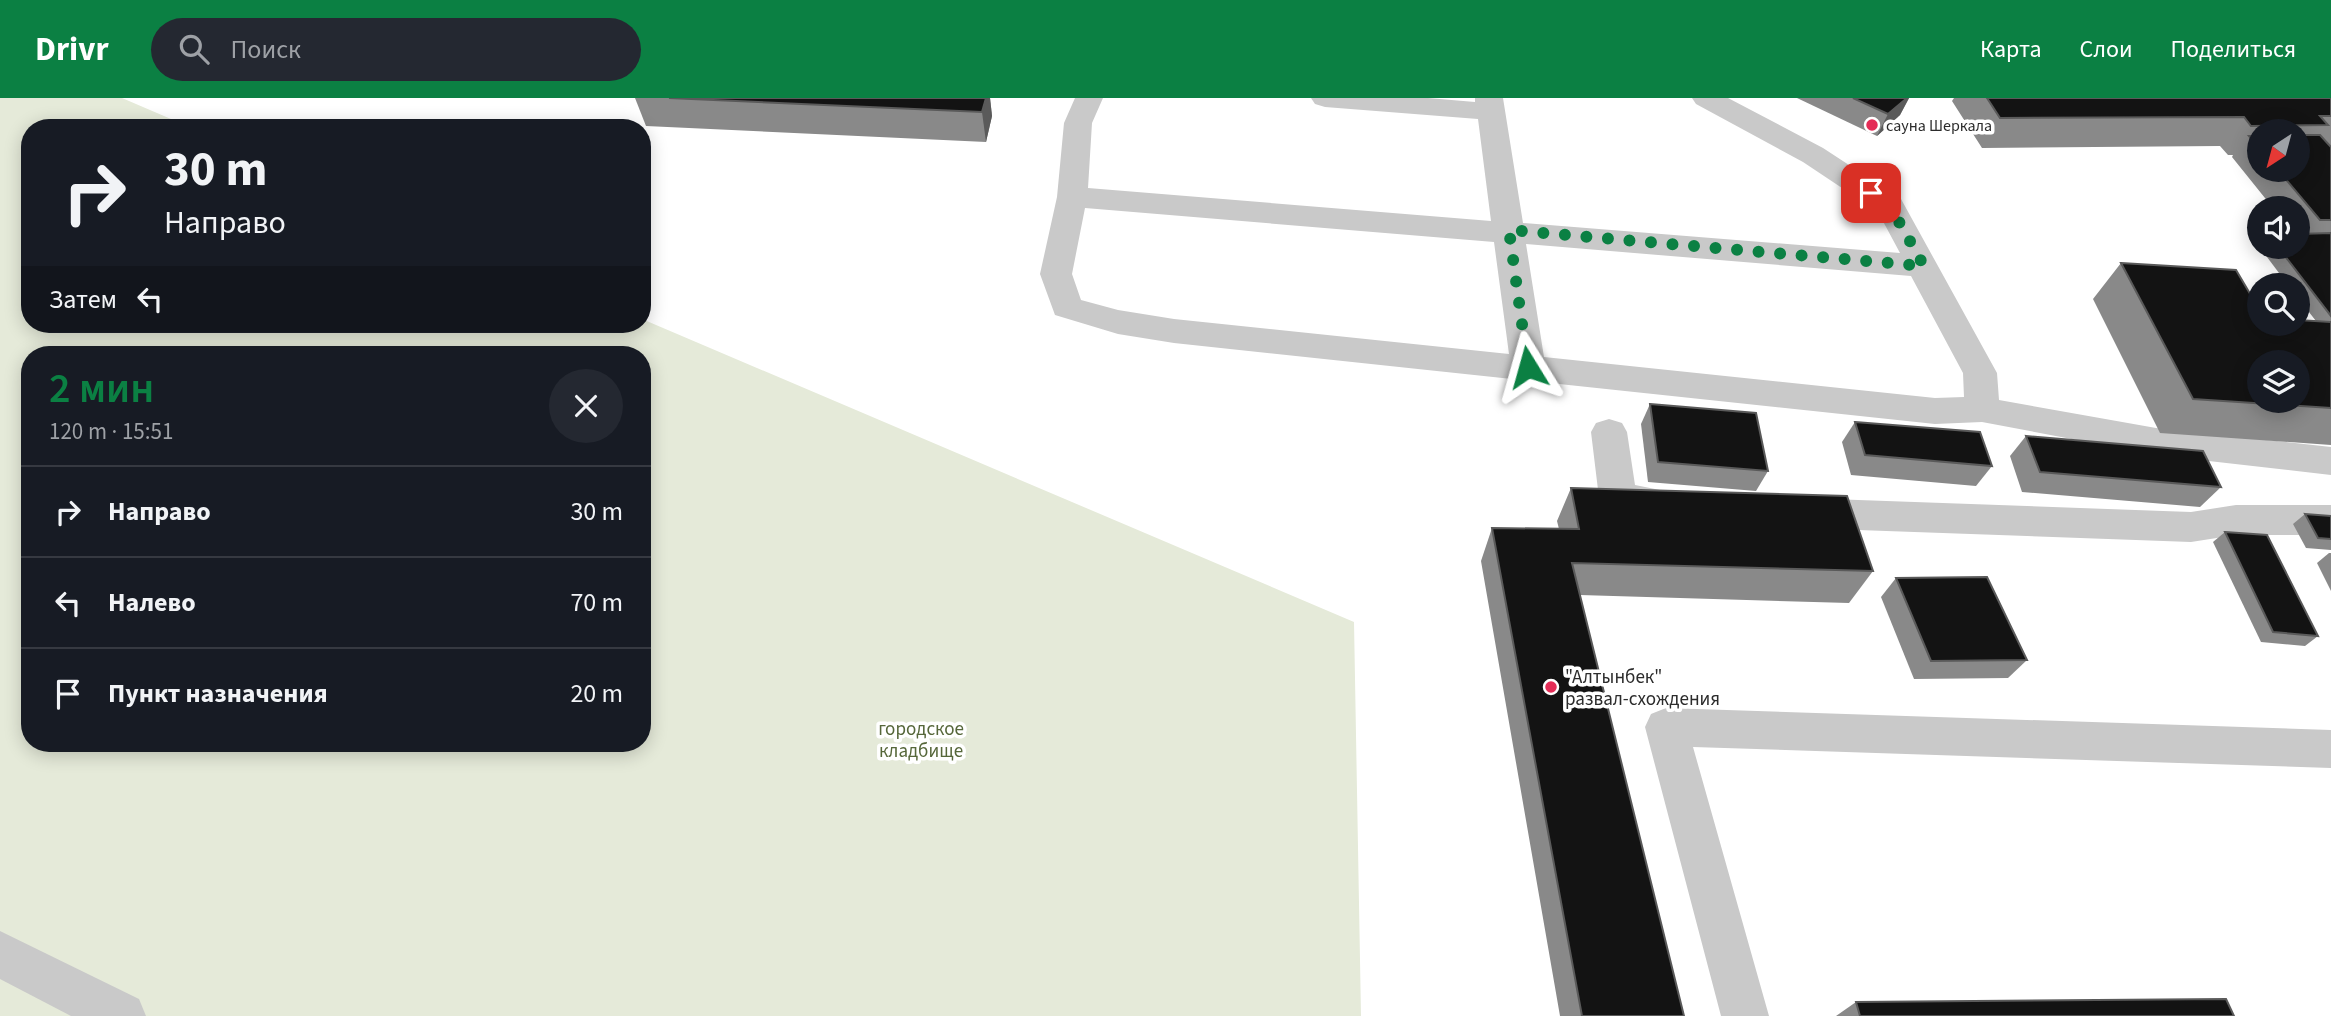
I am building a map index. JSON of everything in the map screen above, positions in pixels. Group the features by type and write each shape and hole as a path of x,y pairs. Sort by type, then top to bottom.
{"lane":[{"path":"1089,98 1078,123 1072,197 1056,274 1067,307 1118,322 1174,331 1935,411 1982,409 2044,423 2238,454 2331,461"},
{"path":"1325,98 1490,105 1528,367"},
{"path":"1706,98 1813,155 1890,206 1980,373 1982,409"},
{"path":"1072,197 1509,230 1924,266"},
{"path":"1609,432 1618,498 1697,506"},
{"path":"1765,512 2192,527 2236,520 2331,520"},
{"path":"1745,1016 1666,727 2331,749"},
{"path":"0,954 121,1016"}],"green space":[{"name":"городское кладбище","path":"0,98 122,98 171,119 21,119 21,333 651,333 651,323 1354,622 1361,1016 0,1016"}],"building":[{"path":"669,98 986,98 982,112"},
{"path":"1853,98 1907,98 1888,114"},
{"path":"1987,98 2331,98 2331,116 2320,116 2328,125 2310,125 2310,119 2247,121 2244,117 2000,118"},
{"path":"2310,135 2320,135 2331,147 2331,220 2320,220 2310,208 2310,196 2300,196 2288,182 2310,182"},
{"path":"2331,233 2331,316 2310,289 2310,273 2298,273 2287,259 2310,259 2310,234"},
{"path":"2121,263 2236,270 2247,289 2247,336 2310,336 2310,321 2331,322 2331,408 2310,407 2310,350 2247,350 2247,403 2193,399"},
{"path":"1650,404 1756,413 1768,471 1658,462"},
{"path":"1855,422 1980,432 1992,466 1865,455"},
{"path":"2026,436 2203,451 2221,487 2040,472"},
{"path":"1571,488 1847,496 1873,571 1572,563 1684,1016 1582,1016 1492,528 1579,529"},
{"path":"2305,514 2331,516 2331,539 2318,538"},
{"path":"2225,532 2267,535 2318,636 2273,632"},
{"path":"1987,577 2027,660 1931,661 1896,578"},
{"path":"2226,999 2234,1016 1860,1016 1856,1002"}],"place":[{"name":"сауна Шеркала","path":"1872,125"},
{"name":"\"Алтынбек\" развал-схождения","path":"1551,687"}],"route":[{"path":"1528,367 1509,230 1924,266 1890,206 1871,193"}]}
